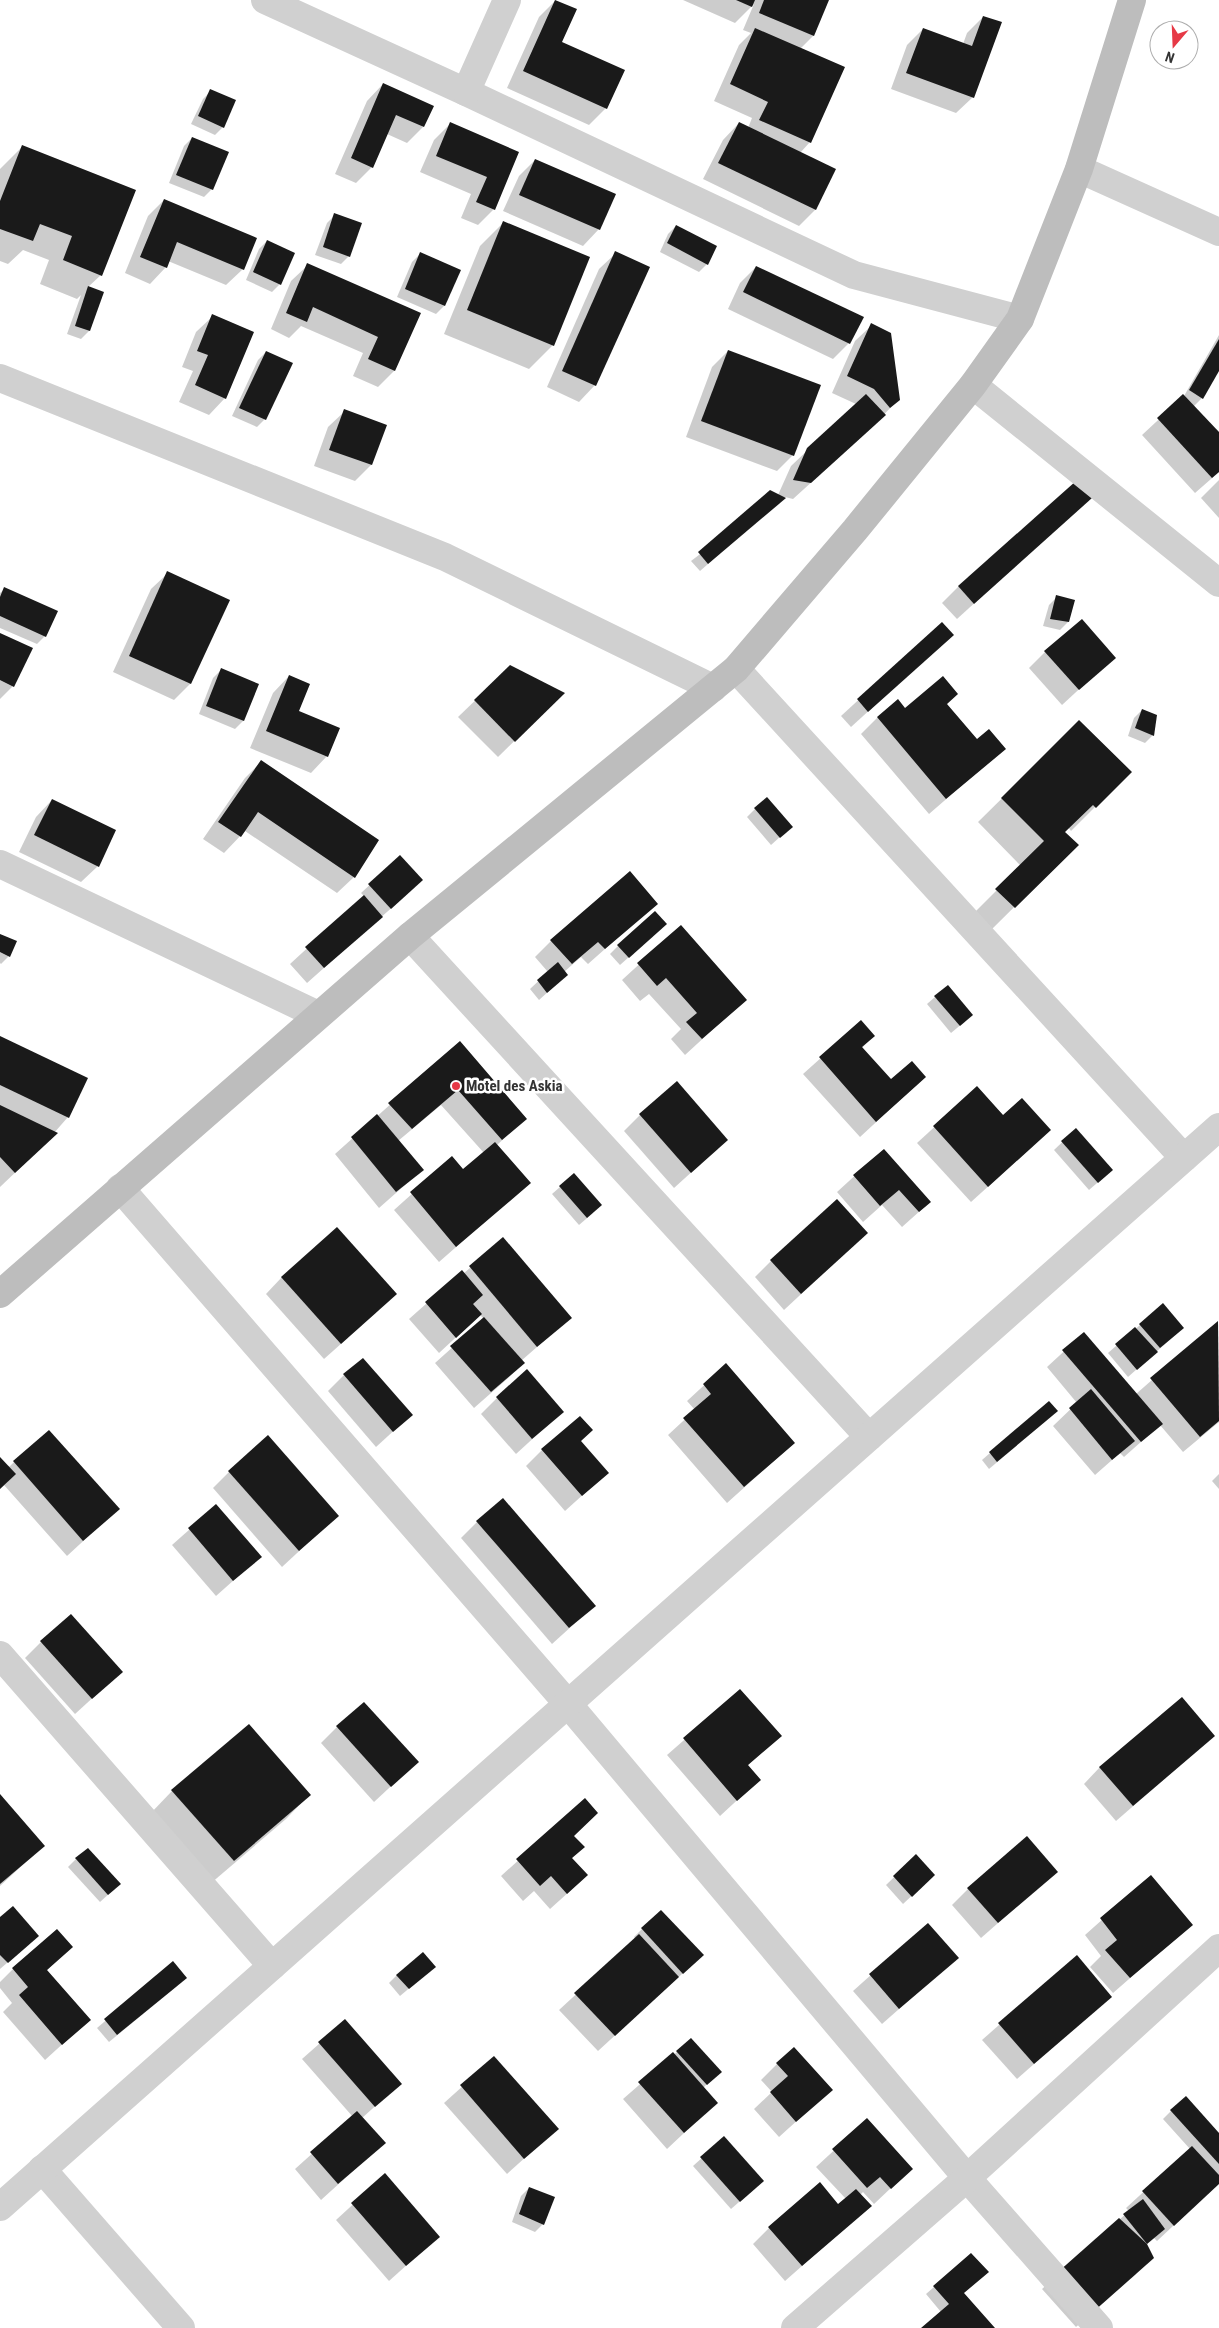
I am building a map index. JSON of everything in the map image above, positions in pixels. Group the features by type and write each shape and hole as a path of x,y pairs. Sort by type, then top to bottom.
{"street":[{"path":"265,0 466,92 854,275 1020,318"},
{"path":"466,92 507,0"},
{"path":"0,1294 410,936 736,670 855,530 973,385 1020,318 1079,169 1132,0"},
{"path":"1079,169 1219,232"},
{"path":"0,378 444,558 713,688"},
{"path":"973,385 1219,583"},
{"path":"736,670 1184,1158"},
{"path":"0,864 318,1015"},
{"path":"410,936 869,1437"},
{"path":"0,2207 1219,1127"},
{"path":"120,1188 568,1704 967,2178 1099,2328"},
{"path":"0,1655 272,1966"},
{"path":"795,2328 967,2178 1219,1948"},
{"path":"42,2169 181,2328"}],"building":[{"path":"555,0 577,9 562,42 625,70 607,109 523,71"},
{"path":"736,0 755,0 752,7"},
{"path":"764,0 829,0 814,36 759,13"},
{"path":"983,16 1002,22 974,98 906,73 923,28 972,46"},
{"path":"755,28 845,67 811,143 759,120 768,102 730,84"},
{"path":"383,83 434,106 424,127 396,115 373,168 351,158"},
{"path":"210,89 236,100 224,128 198,116"},
{"path":"450,122 519,152 495,210 476,202 487,177 436,156"},
{"path":"739,122 836,169 816,210 718,163"},
{"path":"192,137 229,152 213,190 176,175"},
{"path":"22,145 136,190 102,276 63,260 72,236 40,224 33,241 0,229 0,201"},
{"path":"535,159 616,194 600,230 519,195"},
{"path":"164,199 257,238 244,270 177,242 167,268 140,257"},
{"path":"334,213 362,223 350,257 323,247"},
{"path":"503,221 590,257 554,346 467,310"},
{"path":"676,225 717,246 708,265 667,243"},
{"path":"267,240 295,253 281,285 253,272"},
{"path":"615,251 650,267 596,386 562,371"},
{"path":"420,252 461,270 445,306 405,289"},
{"path":"307,263 421,313 395,371 368,359 378,337 313,307 307,322 286,313"},
{"path":"756,266 864,317 850,344 743,292"},
{"path":"88,286 104,292 90,331 75,326"},
{"path":"212,314 254,332 226,399 195,385 208,355 197,351"},
{"path":"871,323 891,333 900,400 890,408 874,389 847,376"},
{"path":"1219,339 1219,371 1203,399 1189,390"},
{"path":"728,350 821,385 794,456 701,421"},
{"path":"266,351 293,363 266,420 239,408"},
{"path":"866,394 886,415 811,483 793,480 807,448"},
{"path":"1183,394 1219,432 1219,472 1212,478 1157,418"},
{"path":"344,409 387,425 372,465 329,450"},
{"path":"1076,481 1092,498 974,604 958,586"},
{"path":"770,490 786,498 708,564 698,552"},
{"path":"167,571 230,600 191,684 129,656"},
{"path":"4,587 58,611 46,637 0,616 0,597"},
{"path":"1056,595 1075,600 1069,622 1050,619"},
{"path":"1082,619 1116,658 1079,690 1044,651"},
{"path":"942,622 954,635 868,712 857,699"},
{"path":"0,633 33,648 14,687 0,680"},
{"path":"510,665 565,693 515,742 474,700"},
{"path":"221,668 259,684 244,721 206,706"},
{"path":"289,675 310,684 299,711 340,728 328,757 266,731"},
{"path":"943,676 958,694 947,704 977,739 989,729 1006,749 946,799 877,717 898,699 905,708"},
{"path":"1142,709 1157,715 1154,736 1135,728"},
{"path":"1079,720 1132,772 1096,808 1093,805 1065,832 1079,845 1015,908 995,889 1044,841 1001,798"},
{"path":"261,760 379,840 355,878 258,812 241,837 218,822"},
{"path":"767,797 793,827 780,838 754,808"},
{"path":"52,799 116,830 99,867 34,835"},
{"path":"400,855 423,880 391,909 368,884"},
{"path":"630,871 658,904 605,949 598,942 572,964 550,940"},
{"path":"364,895 383,917 324,968 305,947"},
{"path":"655,911 667,924 629,958 617,945"},
{"path":"681,925 747,1000 702,1039 686,1022 697,1013 666,978 657,986 637,963"},
{"path":"0,934 17,941 10,957 0,952"},
{"path":"558,962 568,975 547,993 537,980"},
{"path":"948,985 973,1015 960,1026 934,996"},
{"path":"861,1020 875,1036 862,1047 891,1079 912,1061 926,1077 876,1122 819,1057"},
{"path":"0,1036 88,1078 69,1118 0,1085"},
{"path":"460,1041 527,1119 502,1140 458,1090 412,1129 388,1103"},
{"path":"677,1081 728,1140 691,1173 639,1114"},
{"path":"977,1086 1003,1115 1022,1098 1051,1130 988,1187 933,1126"},
{"path":"0,1105 58,1133 15,1173 0,1157"},
{"path":"377,1114 424,1170 396,1192 351,1137"},
{"path":"1076,1128 1113,1170 1098,1183 1061,1141"},
{"path":"495,1142 531,1183 456,1247 410,1192 452,1156 463,1169"},
{"path":"884,1149 931,1202 919,1212 899,1190 880,1206 853,1175"},
{"path":"574,1173 602,1205 587,1218 559,1186"},
{"path":"837,1199 868,1233 801,1294 770,1260"},
{"path":"337,1227 397,1294 341,1344 281,1277"},
{"path":"503,1237 572,1318 537,1347 469,1266"},
{"path":"462,1270 483,1295 473,1304 482,1314 456,1338 425,1302"},
{"path":"1163,1303 1184,1328 1160,1348 1139,1324"},
{"path":"484,1317 525,1363 491,1392 450,1346"},
{"path":"1218,1321 1219,1421 1200,1437 1150,1378"},
{"path":"1135,1327 1158,1352 1137,1370 1115,1344"},
{"path":"1084,1332 1163,1424 1141,1442 1062,1350"},
{"path":"363,1358 413,1415 393,1432 343,1374"},
{"path":"726,1363 795,1443 744,1487 683,1418 711,1394 703,1384"},
{"path":"527,1369 564,1412 532,1439 496,1397"},
{"path":"1091,1389 1135,1441 1112,1460 1069,1408"},
{"path":"1049,1401 1058,1411 997,1462 989,1452"},
{"path":"580,1416 593,1430 581,1441 609,1473 582,1496 541,1449"},
{"path":"49,1430 120,1509 83,1541 13,1461"},
{"path":"268,1435 339,1516 299,1551 228,1471"},
{"path":"0,1457 16,1474 0,1489"},
{"path":"503,1498 596,1606 569,1628 476,1521"},
{"path":"216,1504 262,1557 233,1581 188,1528"},
{"path":"71,1614 123,1672 92,1699 40,1641"},
{"path":"740,1689 782,1736 748,1765 761,1780 737,1801 683,1738"},
{"path":"1182,1697 1215,1736 1133,1806 1099,1767"},
{"path":"364,1702 419,1762 391,1787 336,1726"},
{"path":"249,1724 311,1795 234,1861 171,1790"},
{"path":"0,1794 45,1846 0,1884"},
{"path":"585,1798 598,1813 574,1836 585,1847 572,1858 588,1875 567,1894 551,1876 540,1886 516,1859"},
{"path":"1027,1836 1058,1872 998,1923 967,1888"},
{"path":"88,1848 121,1884 108,1895 75,1858"},
{"path":"916,1854 935,1875 912,1897 893,1876"},
{"path":"1151,1875 1193,1925 1130,1978 1105,1950 1117,1940 1100,1918"},
{"path":"13,1906 39,1936 8,1963 0,1955 0,1917"},
{"path":"661,1910 704,1955 683,1974 641,1928"},
{"path":"928,1923 959,1958 899,2009 869,1974"},
{"path":"57,1929 73,1947 47,1970 91,2020 62,2045 19,1995 28,1987 12,1968"},
{"path":"639,1934 679,1977 615,2036 574,1993"},
{"path":"423,1952 436,1967 409,1989 396,1975"},
{"path":"1077,1955 1112,1997 1034,2064 998,2023"},
{"path":"173,1961 187,1978 117,2035 104,2019"},
{"path":"345,2019 402,2084 375,2107 318,2042"},
{"path":"691,2038 722,2072 707,2085 676,2051"},
{"path":"794,2047 833,2090 796,2122 770,2092 788,2076 776,2063"},
{"path":"673,2052 718,2103 684,2133 638,2082"},
{"path":"494,2056 559,2129 524,2159 460,2085"},
{"path":"1186,2096 1219,2133 1219,2164 1170,2110"},
{"path":"357,2111 386,2143 338,2184 310,2152"},
{"path":"867,2118 913,2169 891,2189 880,2177 867,2188 832,2149"},
{"path":"724,2136 764,2181 740,2202 700,2157"},
{"path":"1192,2146 1219,2175 1219,2184 1174,2226 1142,2191"},
{"path":"385,2173 440,2237 406,2266 351,2203"},
{"path":"820,2182 838,2204 856,2189 872,2206 802,2266 768,2227"},
{"path":"529,2187 555,2197 544,2225 519,2214"},
{"path":"1143,2199 1165,2229 1147,2244 1123,2214"},
{"path":"1119,2218 1147,2244 1154,2258 1093,2312 1058,2272"},
{"path":"971,2253 989,2272 964,2293 995,2328 921,2328 949,2304 933,2286"}],"place":[{"name":"Motel des Askia","path":"456,1086"}]}
